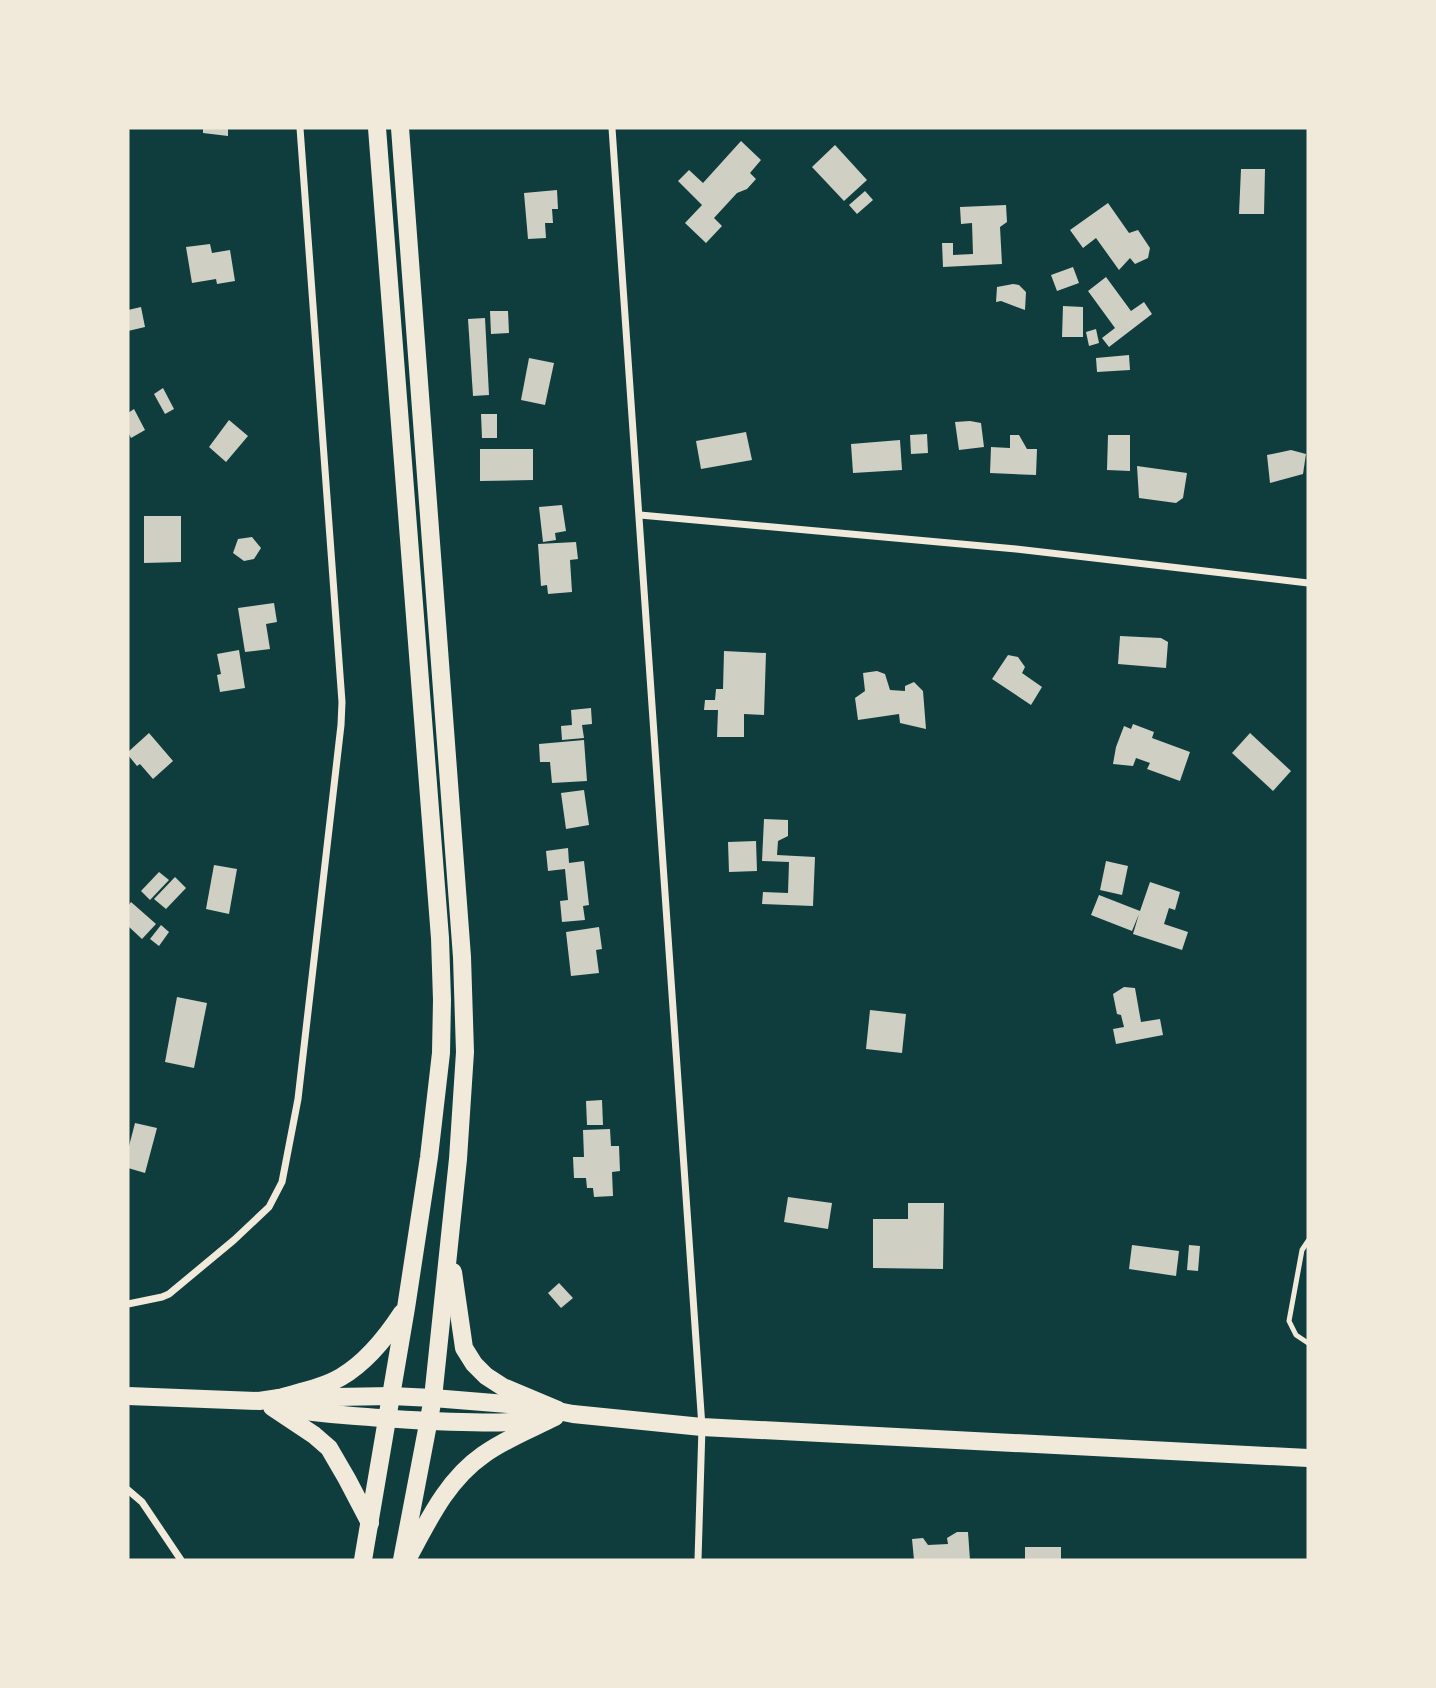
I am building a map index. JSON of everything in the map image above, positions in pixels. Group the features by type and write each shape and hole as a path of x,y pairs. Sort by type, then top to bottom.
{"main road":[{"path":"363,1560 429,1157 441,1053 442,1000 440,938 377,128"},
{"path":"400,128 463,957 465,1052 458,1159 433,1398 404,1560"},
{"path":"449,1240 464,1348 474,1364 503,1387 562,1414"},
{"path":"270,1402 317,1388 341,1377 388,1334 406,1308"},
{"path":"128,1396 270,1402 391,1396 433,1398 532,1406 562,1414 702,1427 1308,1458"},
{"path":"270,1402 387,1419 483,1424 509,1423 562,1414"},
{"path":"270,1402 328,1448 370,1523"},
{"path":"404,1560 450,1486 470,1466 485,1454 562,1414"}],"street":[{"path":"128,1304 169,1294 234,1240 269,1206 282,1182 298,1099 342,702 300,128"},
{"path":"612,128 702,1427 698,1560"},
{"path":"640,516 1016,549 1308,583"},
{"path":"128,1490 142,1502 181,1560"}],"lane":[{"path":"1308,1241 1302,1250 1289,1321 1296,1335 1308,1343"}],"building":[{"path":"203,128 228,128 228,136 203,133"},
{"path":"741,141 761,160 750,173 756,179 747,189 737,193 714,218 722,226 706,243 685,223 702,205 678,181 689,170 703,183"},
{"path":"835,145 867,180 844,201 812,167"},
{"path":"1241,169 1265,169 1264,214 1239,214"},
{"path":"557,190 558,209 552,209 553,223 545,223 546,238 528,239 524,193"},
{"path":"865,191 873,200 857,214 849,205"},
{"path":"1108,203 1129,233 1138,230 1150,248 1148,258 1135,264 1130,258 1119,270 1096,238 1083,248 1070,230"},
{"path":"1006,205 1007,222 1000,227 1002,264 943,267 942,243 953,243 953,255 973,254 972,223 961,224 960,207"},
{"path":"210,244 212,253 230,250 235,281 217,284 216,279 192,283 186,247"},
{"path":"1073,267 1079,283 1057,291 1051,275"},
{"path":"1106,277 1131,311 1144,302 1152,314 1109,347 1102,338 1115,328 1088,291"},
{"path":"1019,285 1026,292 1025,310 1001,301 996,302 997,287"},
{"path":"1063,306 1083,307 1083,337 1062,337"},
{"path":"141,307 145,327 128,331 128,310"},
{"path":"490,311 508,311 509,333 491,334"},
{"path":"485,318 489,395 473,396 468,319"},
{"path":"1096,329 1099,343 1089,346 1086,332"},
{"path":"1129,355 1130,370 1097,372 1096,358"},
{"path":"529,358 554,363 545,405 521,400"},
{"path":"163,388 174,409 165,414 154,394"},
{"path":"134,409 145,430 131,438 128,432 128,413"},
{"path":"481,414 497,414 497,438 482,438"},
{"path":"229,420 248,436 226,462 209,447"},
{"path":"955,422 981,423 984,447 959,450"},
{"path":"746,432 752,460 701,469 696,441"},
{"path":"927,434 928,453 911,454 910,435"},
{"path":"1010,435 1019,435 1027,449 1037,449 1036,475 990,473 991,447 1010,448"},
{"path":"1108,435 1130,435 1130,471 1107,470"},
{"path":"900,440 902,470 853,473 851,444"},
{"path":"480,449 533,449 533,480 480,481"},
{"path":"1291,450 1306,454 1303,474 1270,483 1267,455"},
{"path":"1137,466 1187,473 1183,498 1176,503 1139,498"},
{"path":"562,505 566,531 555,533 556,540 543,542 539,507"},
{"path":"144,516 181,516 181,562 144,563"},
{"path":"252,537 261,548 254,559 244,561 233,553 238,539"},
{"path":"576,542 578,559 570,560 572,592 548,594 547,585 541,586 538,544"},
{"path":"274,603 277,622 266,624 270,649 245,652 238,608"},
{"path":"1120,636 1161,638 1168,642 1166,668 1118,664"},
{"path":"239,650 245,688 220,692 217,675 221,674 217,654"},
{"path":"724,651 766,653 764,715 744,714 744,737 717,737 718,710 704,710 705,700 715,700 716,689 723,689"},
{"path":"1008,655 1018,657 1025,667 1022,673 1042,687 1031,705 992,679"},
{"path":"877,671 885,674 890,690 905,691 905,686 914,682 923,691 926,729 900,723 899,714 858,720 855,698 865,691 863,673"},
{"path":"591,708 592,724 582,725 584,738 562,740 561,726 572,725 571,710"},
{"path":"1133,724 1154,732 1152,738 1190,752 1180,781 1147,769 1150,763 1136,758 1133,766 1113,764 1124,726 1131,729"},
{"path":"149,733 173,761 153,779 128,755"},
{"path":"1250,733 1291,771 1273,791 1232,753"},
{"path":"584,740 587,781 552,783 550,762 540,762 539,744"},
{"path":"584,790 589,825 566,829 561,793"},
{"path":"764,819 788,820 788,836 778,841 777,855 815,857 813,906 762,904 763,892 788,893 789,862 762,861"},
{"path":"756,841 757,871 729,872 728,842"},
{"path":"568,848 569,863 584,861 589,905 583,906 585,920 562,922 560,901 568,900 565,869 548,871 546,851"},
{"path":"1106,861 1128,866 1122,895 1100,890"},
{"path":"214,865 237,869 229,914 206,909"},
{"path":"159,872 169,880 150,900 141,891"},
{"path":"175,877 186,888 166,909 154,899"},
{"path":"1150,882 1180,892 1175,910 1169,908 1164,924 1188,932 1182,950 1133,934 1139,914 1132,931 1091,915 1099,895 1140,911"},
{"path":"131,902 156,924 142,939 128,926 128,906"},
{"path":"161,925 169,932 159,946 150,939"},
{"path":"599,927 602,949 596,950 599,973 571,976 566,932"},
{"path":"1124,987 1135,988 1141,1022 1160,1019 1163,1035 1116,1044 1113,1029 1124,1027 1121,1015 1117,1014 1113,994"},
{"path":"177,997 207,1003 194,1068 165,1062"},
{"path":"870,1010 906,1014 902,1053 866,1049"},
{"path":"602,1100 603,1125 587,1125 586,1101"},
{"path":"135,1123 157,1128 145,1173 128,1168 128,1150"},
{"path":"610,1129 611,1146 619,1146 620,1171 612,1172 613,1196 594,1197 593,1188 587,1188 586,1178 574,1178 573,1157 584,1157 583,1130"},
{"path":"788,1197 832,1203 828,1229 784,1222"},
{"path":"908,1203 944,1203 943,1269 873,1268 873,1219 908,1219"},
{"path":"1132,1245 1179,1251 1176,1276 1129,1269"},
{"path":"1189,1245 1200,1246 1198,1271 1187,1270"},
{"path":"559,1283 573,1298 561,1308 548,1293"},
{"path":"957,1532 968,1532 970,1560 914,1560 912,1539 923,1538 928,1545 948,1544 947,1538"},
{"path":"1025,1547 1061,1547 1061,1560 1025,1560"}]}
